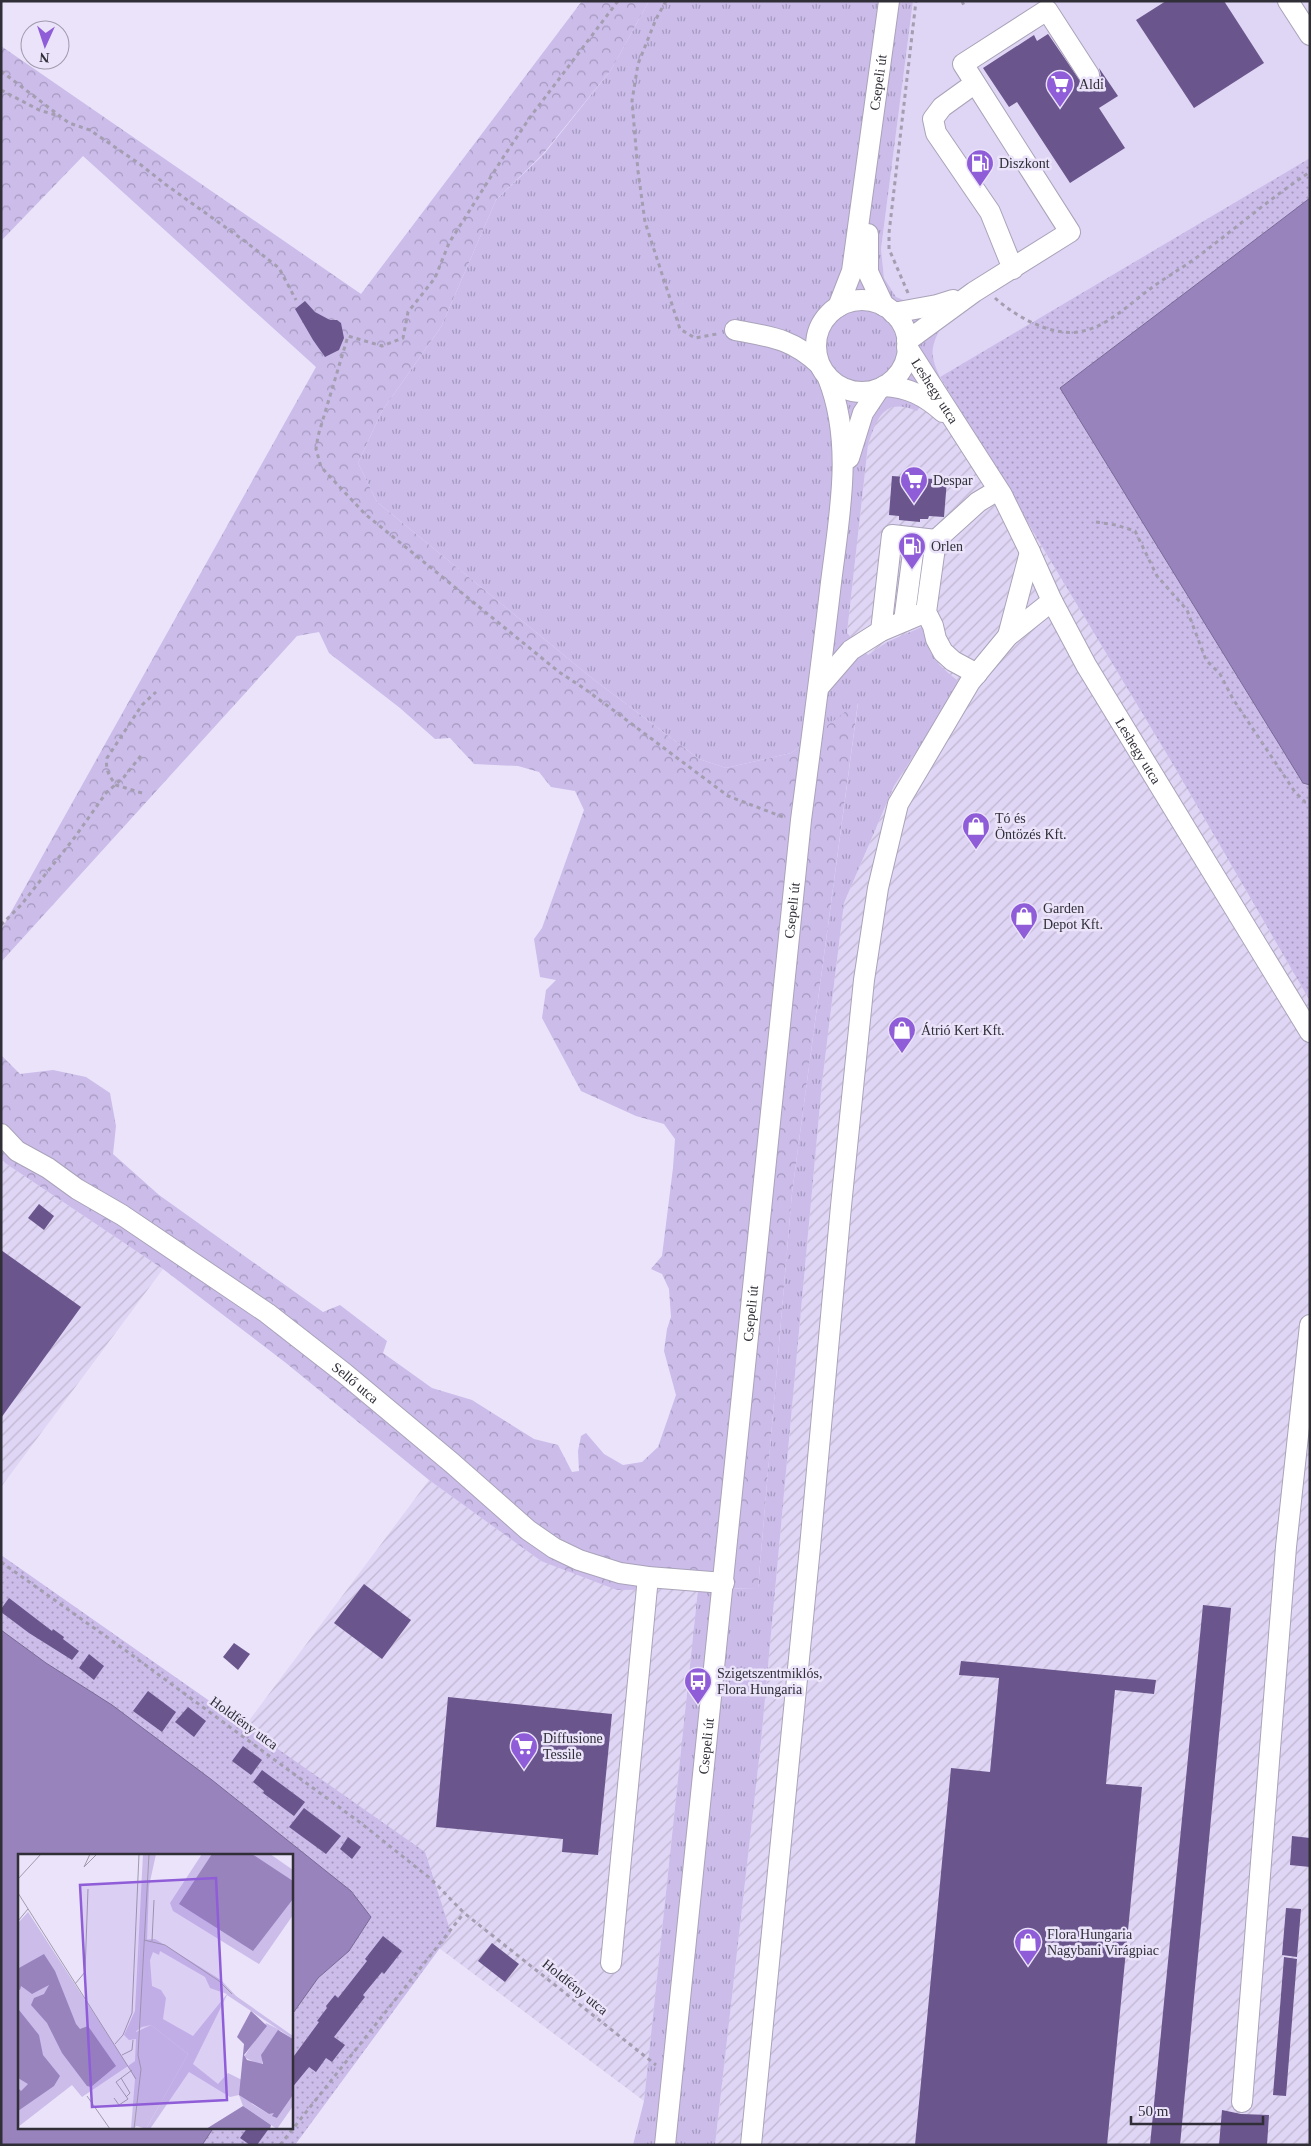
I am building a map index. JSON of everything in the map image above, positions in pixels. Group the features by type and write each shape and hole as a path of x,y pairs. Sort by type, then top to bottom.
{"street":[{"name":"Csepeli út","path":"838,307 852,271 889,1"},
{"path":"1288,1 1310,35"},
{"path":"907,344 978,290 1070,232 963,64 1048,10 1089,75"},
{"path":"974,84 942,107 932,119 936,133 990,212 1013,269"},
{"name":"Csepeli út","path":"867,164 868,266 873,286 888,310"},
{"path":"824,371 816,344 821,324 838,307 856,301 866,301 888,310 922,309 978,290"},
{"path":"735,330 784,340 804,350 843,388 861,392 881,387 898,374 906,356 907,344 902,326 888,310"},
{"path":"735,330 784,334 821,324"},
{"name":"Leshegy utca","path":"907,344 998,490 1030,552 1052,601 1086,665 1310,1032"},
{"name":"Csepeli út","path":"665,2145 801,820 819,687 842,482 842,426 836,400 824,371"},
{"name":"Csepeli út","path":"842,482 866,406 881,387"},
{"name":"Leshegy utca","path":"881,387 910,390 932,402 946,416 981,461"},
{"path":"976,674 953,661 943,652 926,612 936,540 978,502 998,490"},
{"path":"881,631 892,536 936,540"},
{"path":"904,621 915,538"},
{"path":"1008,636 1030,552"},
{"path":"751,2145 810,1547 841,1206 864,980 878,888 898,804 970,682 1008,636 1052,601"},
{"path":"819,687 850,650 881,631 926,612"},
{"name":"Sellő utca","path":"1,1134 18,1151 48,1168 76,1189 122,1215 267,1313 344,1373 540,1539 579,1560 620,1573 724,1583"},
{"path":"1242,2102 1286,1553 1310,1325"},
{"path":"612,1963 648,1577"}],"path":[{"path":"618,1 531,116 484,188 449,243 435,278 408,312 403,338 382,346 348,336 318,436 316,449 321,468 365,514 560,672 728,796 774,815 801,820"},
{"path":"666,1 656,19 638,64 632,101 638,171 645,222 680,329 695,338 735,330"},
{"path":"916,1 889,249 908,293 922,309"},
{"path":"962,1 965,8"},
{"path":"1,71 69,123 90,130 141,164 164,184 246,242 279,268 296,300"},
{"path":"1,90 39,110 62,117"},
{"path":"978,290 1032,323 1057,330 1077,332 1091,328 1108,320 1310,172"},
{"path":"1096,522 1116,525 1135,531 1157,576 1187,610 1206,660 1220,674 1233,699 1295,792 1306,802 1310,803"},
{"path":"142,794 116,785 107,770 107,758 142,705 156,692"},
{"path":"1,925 21,905 75,838 106,793 124,777 143,753"},
{"name":"Holdfény utca","path":"1,1562 362,1824 431,1879 464,1913 672,2078"},
{"path":"280,2145 464,1913"}],"shaded area":[{"path":"913,1 1310,1 1310,158 940,377 933,362 932,344 908,302 896,298 884,278 881,249"},
{"path":"1310,198 1310,785 1303,783 1060,388"},
{"path":"940,377 1174,766 1310,1001 1310,2145 715,2145 761,1742 822,1083 844,903 894,786 961,683 938,665 927,650 887,642 868,655 847,633 868,445 876,421 884,411 895,406 917,410"},
{"path":"1,1158 5,1163 163,1269 1,1487"},
{"path":"429,1480 541,1561 698,1589 644,2101 439,1948 451,1932 245,1726"},
{"path":"1,1630 46,1663 112,1705 212,1780 351,1891 371,1917 349,1951 318,1978 292,2015 292,1854 18,1854 18,2128 213,2128 202,2145 1,2145"}],"green space":[{"path":"582,1 649,1 611,70 543,154 496,200 441,327 382,411 358,463 377,502 593,679 699,759 726,768 791,753 858,702 792,1193 758,1588 617,1590 541,1561 429,1480 286,1363 163,1269 5,1163 1,1158 1,1055 20,1074 53,1070 86,1077 110,1093 116,1126 113,1154 159,1195 323,1312 340,1305 387,1341 383,1353 432,1388 472,1400 534,1439 558,1445 572,1472 579,1471 578,1451 581,1436 586,1433 604,1454 623,1465 642,1462 658,1447 676,1395 664,1351 671,1317 669,1289 662,1274 651,1269 662,1256 675,1139 664,1124 636,1116 581,1091 542,1018 546,990 556,980 540,977 534,939 542,928 584,810 575,791 551,787 539,772 518,766 474,764 450,738 435,739 400,708 329,653 319,632 297,636 1,962 1,930 316,367 83,156 1,241 1,46 20,59 20,70 36,70 361,294"},
{"path":"649,1 913,1 881,249 884,278 896,297 908,302 941,327 933,347 934,363 940,377 917,411 906,407 889,408 879,419 871,435 868,445 847,633 868,655 887,642 922,627 931,654 935,660 961,683 894,786 844,903 822,1083 761,1742 715,2145 633,2145 644,2101 698,1589 758,1588 792,1193 858,703 791,753 726,768 699,759 593,679 377,502 358,463 382,411 441,327 496,200 544,154 611,70"},
{"path":"1310,158 1310,1001 1174,766 940,377"},
{"path":"1,1555 425,1852 451,1933 295,2145 1,2145"}],"building":[{"path":"1166,1 1224,1 1264,63 1194,108 1136,20"},
{"name":"Aldi","path":"1048,34 1083,85 1089,87 1096,85 1101,75 1099,68 1118,96 1099,108 1125,148 1070,183 1017,102 1009,107 983,68 1034,35 1037,41"},
{"path":"305,301 315,312 330,320 337,320 341,323 344,338 339,350 325,357 313,340 295,309"},
{"path":"892,476 947,480 944,517 929,516 928,519 920,519 920,522 899,520 899,516 889,515"},
{"path":"39,1204 54,1216 44,1230 28,1218"},
{"path":"1,1250 81,1307 1,1418"},
{"path":"364,1584 411,1620 382,1659 334,1623"},
{"path":"9,1598 52,1631 53,1629 64,1637 63,1639 79,1651 72,1660 29,1633 1,1612"},
{"path":"1203,1605 1231,1608 1180,2145 1150,2145"},
{"path":"234,1643 250,1654 238,1670 223,1657"},
{"path":"89,1654 104,1666 94,1680 79,1668"},
{"name":"Flora Hungaria Nagybani Virágpiac","path":"961,1661 1156,1680 1154,1694 1115,1690 1106,1784 1142,1787 1107,2145 915,2145 951,1768 990,1772 999,1678 959,1675"},
{"path":"148,1691 176,1712 162,1732 133,1711"},
{"name":"Diffusione Tessile","path":"448,1697 612,1714 598,1855 562,1852 563,1839 436,1827"},
{"path":"188,1707 206,1721 194,1737 175,1722"},
{"path":"243,1746 262,1760 251,1775 232,1761"},
{"path":"262,1770 305,1802 294,1816 263,1793 264,1791 253,1782"},
{"path":"304,1808 341,1836 326,1854 289,1827"},
{"path":"1292,1836 1310,1838 1310,1867 1290,1865"},
{"path":"348,1837 361,1847 352,1859 340,1849"},
{"path":"1286,1908 1301,1909 1297,1957 1282,1955"},
{"path":"383,1936 402,1951 384,1974 382,1972 363,1995 365,1997 334,2037 345,2045 332,2062 326,2058 316,2072 309,2067 292,2088 292,2059 319,2022 317,2021 327,2008 326,2006 335,1995 338,1998 367,1961 365,1959"},
{"path":"492,1943 519,1964 505,1982 478,1961"},
{"path":"1284,1957 1297,1959 1286,2096 1273,2095"},
{"path":"1222,2110 1241,2114 1269,2115 1267,2145 1219,2145"},
{"path":"247,2128 269,2128 257,2145 250,2145 240,2138"}],"place":[{"name":"Aldi","path":"1060,108"},
{"name":"Diszkont","path":"980,187"},
{"name":"Despar","path":"914,504"},
{"name":"Orlen","path":"912,570"},
{"name":"Tó és Öntözés Kft.","path":"976,850"},
{"name":"Garden Depot Kft.","path":"1024,940"},
{"name":"Átrió Kert Kft.","path":"902,1054"},
{"name":"Szigetszentmiklós, Flora Hungaria","path":"698,1705"},
{"name":"Diffusione Tessile","path":"524,1770"},
{"name":"Flora Hungaria Nagybani Virágpiac","path":"1028,1966"}]}
